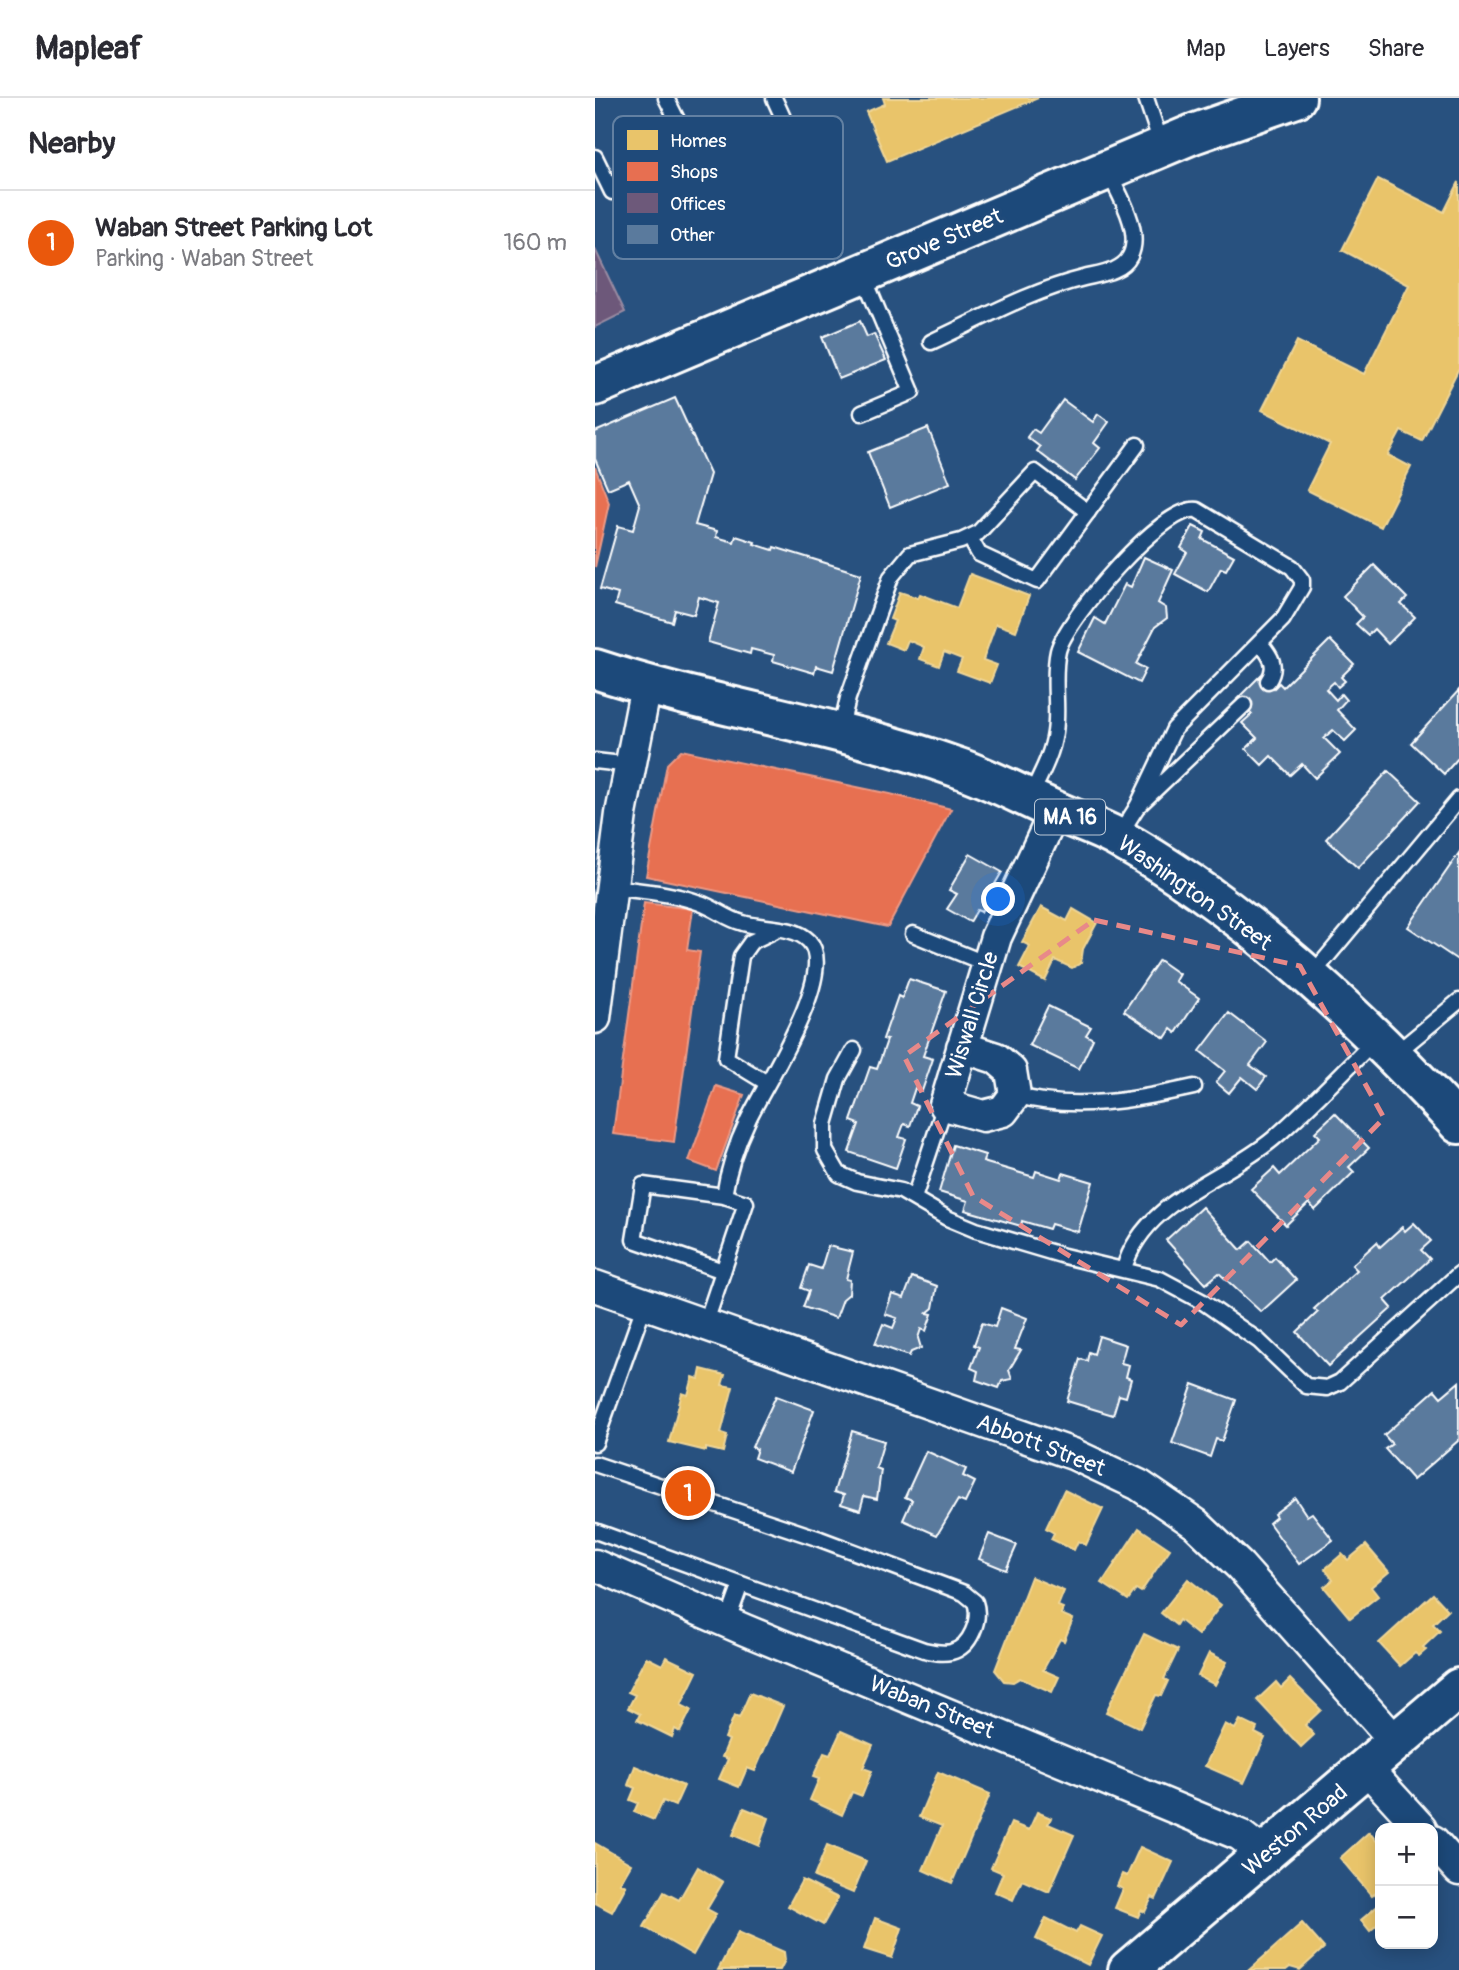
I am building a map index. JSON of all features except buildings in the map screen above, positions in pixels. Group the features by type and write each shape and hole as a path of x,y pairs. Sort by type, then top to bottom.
{"main road":[{"name":"Grove Street","path":"595,386 1162,147 1296,98"},
{"name":"Washington Street","path":"595,669 646,686 840,732 958,768 1042,805 1127,822 1191,886 1310,977 1386,1046 1459,1124"},
{"name":"Weston Road","path":"1128,1970 1459,1688"}],"street":[{"path":"595,1018 598,971 646,686"},
{"name":"Wiswall Circle","path":"945,1105 987,964 1042,805"},
{"path":"945,1105 988,1116 1003,1111 1014,1095 1014,1076 1005,1064 962,1047"},
{"name":"Abbott Street","path":"595,1286 1073,1454 1159,1496 1227,1552 1397,1743"},
{"name":"Waban Street","path":"595,1565 727,1623 1240,1835 1266,1855"},
{"path":"1367,1769 1416,1823"},
{"path":"1438,1847 1459,1870"}],"lane":[{"path":"666,98 675,116"},
{"path":"773,98 781,116"},
{"path":"1146,98 1162,147"},
{"path":"595,158 613,192"},
{"path":"931,342 1050,287 1108,272 1125,263 1133,249 1133,232 1108,170"},
{"path":"862,273 912,392 862,413"},
{"path":"970,538 979,554 1037,581 1137,445"},
{"path":"840,732 848,698 891,577 903,559 919,549 970,538 985,527 1035,472 1088,512"},
{"path":"1042,805 1053,744 1057,661 1062,642 1073,623 1133,550 1167,520 1183,510 1197,510 1298,572 1302,587 1283,619 1174,729 1127,822"},
{"path":"1260,643 1273,660 1274,668 1268,681"},
{"path":"1127,822 1244,705"},
{"path":"595,761 631,765"},
{"path":"1310,977 1459,799"},
{"path":"611,887 695,901 740,923 797,933 809,941 816,964 813,984 798,1023 730,1164 724,1196"},
{"path":"767,1083 726,1058 741,956 757,937 781,930"},
{"path":"913,934 987,964"},
{"path":"1124,1269 1132,1247 1152,1222 1178,1199 1230,1170 1271,1141 1386,1046 1459,1001"},
{"path":"853,1050 838,1079 825,1124 828,1159 847,1179 889,1187 968,1227 1064,1256 1160,1279 1196,1298 1259,1341 1298,1380 1320,1389 1340,1382 1459,1274"},
{"path":"1014,1095 1047,1103 1076,1104 1137,1098 1194,1087"},
{"path":"914,1198 945,1105"},
{"path":"705,1325 723,1271 745,1203 724,1196 643,1185 635,1240 723,1271"},
{"path":"595,1443 645,1303"},
{"path":"595,1464 820,1539 964,1594 975,1602 977,1614 974,1629 964,1645 950,1653 924,1650 595,1531"},
{"path":"727,1623 741,1584"}],"highlighted area":[{"path":"1094,920 1300,966 1384,1118 1181,1325 973,1196 904,1056"}],"place":[{"name":"Waban Street Parking Lot","path":"688,1493"}]}
